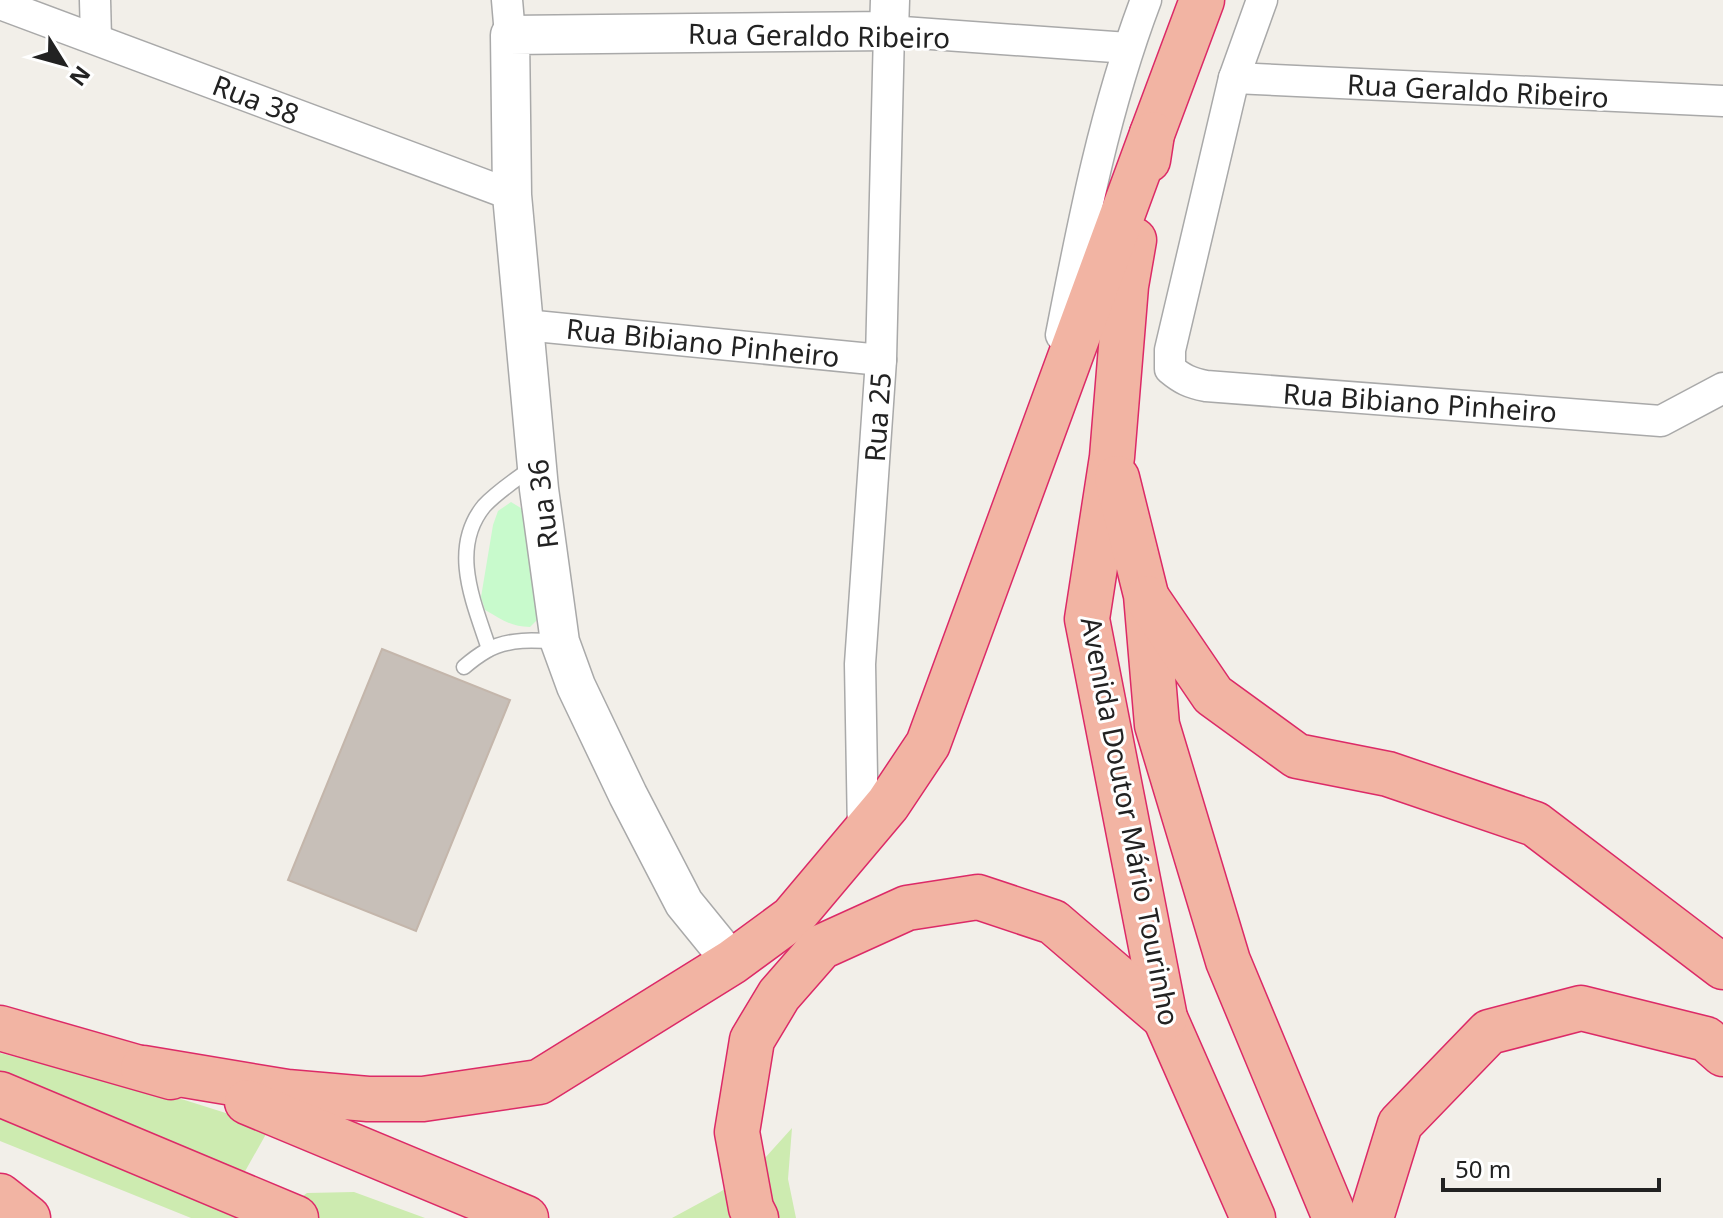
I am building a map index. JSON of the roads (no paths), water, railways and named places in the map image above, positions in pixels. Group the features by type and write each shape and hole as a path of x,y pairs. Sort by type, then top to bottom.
{"highway":[{"name":"Avenida Doutor Mário Tourinho","path":"1202,0 1152,134 1126,286 1112,457 1087,619 1165,1018 1253,1218"},
{"path":"143,1068 287,1092 368,1099 423,1099 539,1082 732,962 792,918 888,804 928,744 1152,134"},
{"name":"Avenida Doutor Mário Tourinho","path":"1112,457 1146,595 1157,725 1165,755 1228,961 1335,1218"},
{"path":"1146,595 1213,695 1297,756 1388,774 1535,824 1723,967"},
{"path":"756,1218 751,1208 737,1132 752,1040 779,995 821,947 907,908 978,897 1053,922 1165,1018"},
{"path":"1371,1218 1400,1124 1489,1032 1581,1008 1706,1039 1723,1054"},
{"path":"0,1028 143,1068 260,1107 526,1218"},
{"path":"0,1094 296,1218"},
{"path":"0,1196 28,1218"}],"street":[{"path":"95,0 96,39"},
{"path":"1044,427 1085,214 1128,48 1146,0"},
{"path":"1234,78 1262,0"},
{"name":"Rua 38","path":"0,4 512,195"},
{"name":"Rua Geraldo Ribeiro","path":"509,18 889,15 1128,48"},
{"name":"Rua 25","path":"863,833 860,664 881,360 889,15"},
{"name":"Rua 36","path":"509,18 512,195 537,464 560,642 576,686 684,903 732,962"},
{"name":"Rua Geraldo Ribeiro","path":"1234,78 1723,101"},
{"name":"Rua Bibiano Pinheiro","path":"1234,78 1170,350 1170,369 1180,378 1206,386 1661,421 1723,388"},
{"name":"Rua Bibiano Pinheiro","path":"525,325 881,360"}],"lane":[{"path":"489,649 468,584 465,562 467,543 483,508 537,464"},
{"path":"464,667 489,649 513,642 534,639 560,642"}]}
